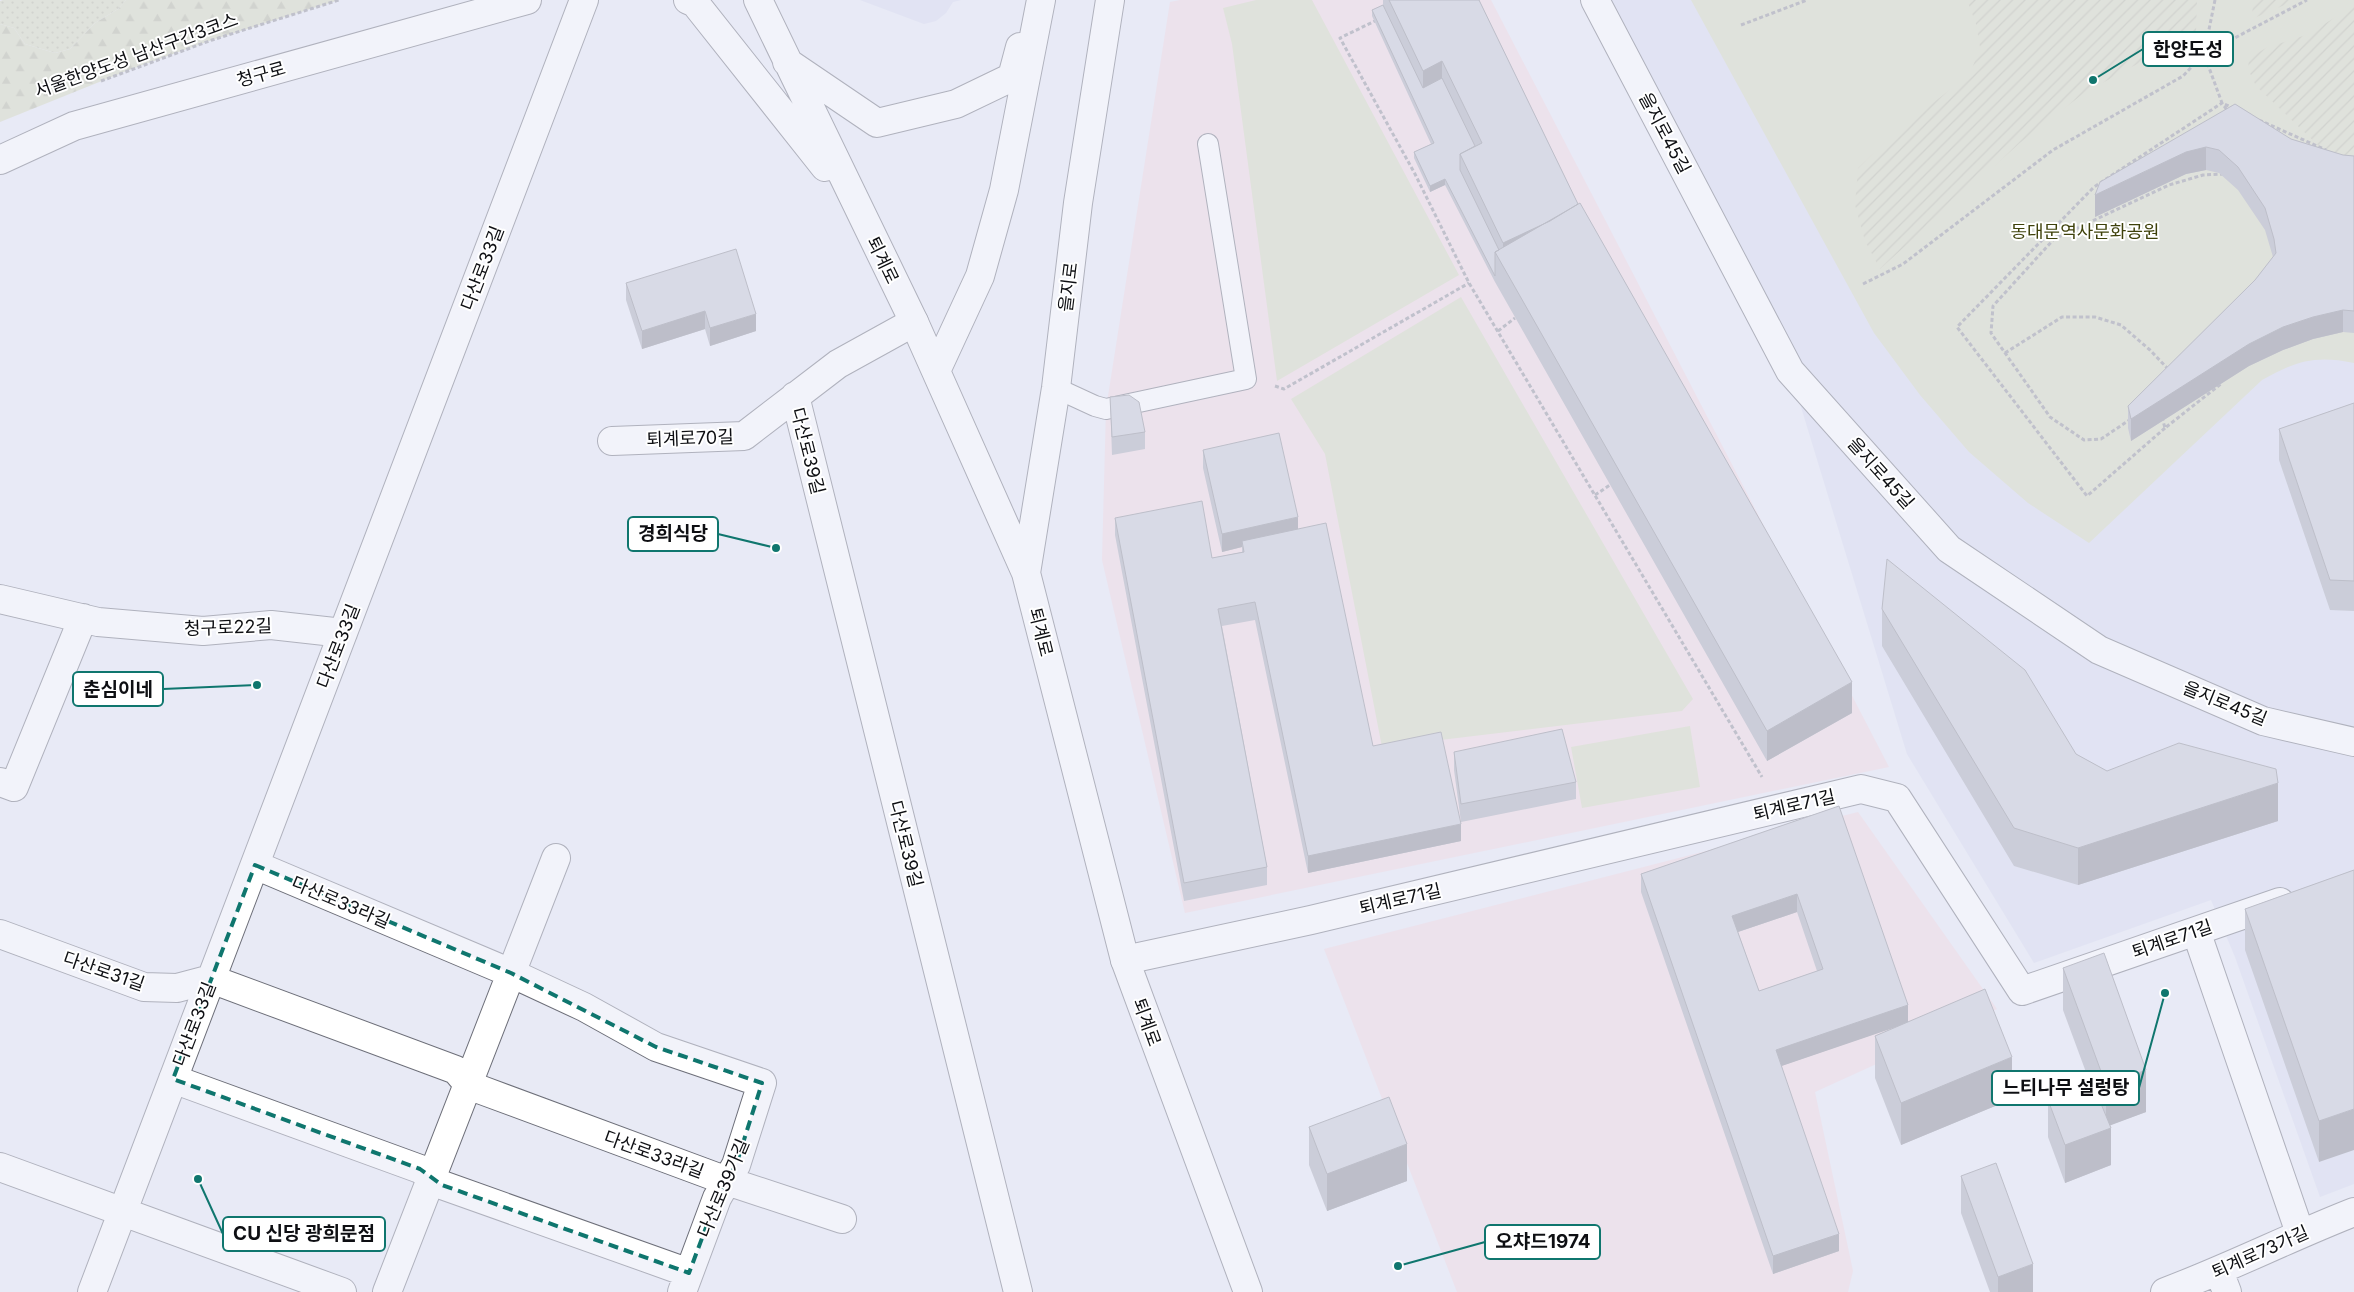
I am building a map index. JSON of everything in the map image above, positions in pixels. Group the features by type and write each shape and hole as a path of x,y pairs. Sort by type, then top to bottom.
{"street":[{"name":"청구로","path":"0,160 74,126 527,0"},
{"name":"다산로33길","path":"92,1292 584,0"},
{"path":"688,0 695,3 714,26 856,208"},
{"name":"퇴계로","path":"758,0 856,208 914,322 1026,573 1124,960 1248,1292"},
{"path":"786,61 877,123 956,104 1012,77 1032,0"},
{"path":"936,371 980,276 1004,190 1041,0"},
{"name":"을지로","path":"1026,573 1056,388 1078,204 1110,0"},
{"name":"을지로45길","path":"1595,0 1790,371 1949,549 2099,650 2263,721 2354,742"},
{"name":"퇴계로70길","path":"612,442 744,436 838,364 914,322"},
{"name":"다산로39길","path":"795,396 1018,1292"},
{"name":"청구로22길","path":"0,599 98,622 203,631 271,624 343,633"},
{"path":"7,784 83,618"},
{"name":"퇴계로71길","path":"1124,960 1311,920 1861,789 1897,798 2022,991 2307,893"},
{"path":"387,1292 467,1082 556,858"},
{"name":"다산로33라길","path":"255,865 511,973 584,1007 656,1047 762,1083"},
{"path":"2196,931 2300,1233"},
{"name":"다산로31길","path":"0,934 144,987 177,988 211,979"},
{"name":"다산로33라길","path":"211,979 456,1070 467,1082 476,1088 727,1181 842,1219"},
{"path":"173,1079 420,1169 442,1185 686,1282"},
{"name":"다산로39가길","path":"686,1282 717,1198 736,1165 762,1083"},
{"path":"0,1167 342,1292"},
{"name":"퇴계로73가길","path":"2166,1292 2223,1281 2300,1233 2354,1212"}],"lane":[{"path":"1056,388 1106,409 1246,379 1208,144"}],"path":[{"name":"서울한양도성 남산구간3코스","path":"93,84 212,40 339,0"},
{"path":"1741,25 1807,0"},
{"path":"2215,0 2204,54 2222,103 2233,118"},
{"path":"1863,284 1903,264 2053,150 2183,76 2204,54 2307,0"},
{"path":"1380,19 1340,38 1415,174 1469,283 1780,808"},
{"path":"2222,103 2239,111"},
{"path":"2222,103 2094,187 1958,327 2087,496 2165,428 2227,380"},
{"path":"2257,119 2328,151"},
{"path":"1415,174 1424,170"},
{"path":"2133,417 2101,440 2084,440 2050,417 1991,333 1993,306 2054,239 2169,185 2203,175 2227,174"},
{"path":"1246,379 1284,388 1469,283"},
{"path":"2005,352 2062,317 2095,317 2122,325 2150,350 2175,377"},
{"path":"1498,330 1515,318"},
{"path":"2161,412 2165,428"},
{"path":"1595,495 1610,485"}],"highlighted area":[{"path":"255,865 511,973 656,1047 762,1083 736,1165 717,1198 689,1273 442,1185 420,1169 173,1079"}],"shaded area":[{"path":"860,0 961,0 953,2 946,13 936,21 924,24"},
{"path":"1180,0 1491,0 1889,767 1185,913 1102,560 1106,409 1170,2"},
{"path":"1595,0 2354,0 2354,1184 2320,1197 2235,957 2211,900 2034,963 1907,754 1790,371"},
{"path":"1858,812 1997,1009 1815,1092 1853,1271 1848,1292 1457,1292 1324,949"}],"green space":[{"path":"126,0 118,9 95,23 70,49 55,53 25,44 14,28 0,24 0,1"},
{"path":"126,0 339,0 212,40 129,70 0,122 0,24 14,28 25,44 55,53 70,49 95,23 118,9"},
{"path":"1256,0 1312,0 1459,275 1277,381 1232,44 1223,8"},
{"name":"동대문역사문화공원","path":"1691,0 2354,0 2354,363 2328,360 2306,361 2285,368 2262,380 2089,543 2028,503 1969,452 1920,395 1874,333"},
{"path":"1967,0 2197,0 2196,32 2084,93 2021,142 1880,269 1865,241 1855,205 1858,168 1897,131 1970,74 1980,47 1976,24"},
{"path":"2253,0 2296,0 2252,19"},
{"path":"2354,6 2354,162 2322,149 2256,86 2248,69 2249,58 2266,48 2306,35"},
{"path":"1461,297 1693,699 1682,711 1382,747 1325,454 1291,399"},
{"path":"1690,726 1700,787 1582,808 1571,747"}],"building":[{"path":"1389,0 1479,0 1578,204 1550,221 1503,243 1460,154 1482,143 1442,61 1423,71"},
{"path":"1383,5 1423,88 1442,78 1475,146 1460,154 1460,170 1499,250 1495,252 1495,276 1445,179 1430,186 1414,152 1434,143 1372,10"},
{"path":"2235,104 2291,139 2343,155 2354,156 2354,311 2343,310 2283,327 2249,344 2131,419 2128,406 2255,280 2276,253 2274,239 2265,208 2238,167 2219,150 2206,147 2186,152 2095,195 2100,182"},
{"path":"1580,203 1852,682 1767,731 1495,252"},
{"path":"736,249 756,314 710,328 705,311 642,331 626,283"},
{"path":"1129,395 1139,402 1145,432 1112,437 1110,397"},
{"path":"2354,403 2354,581 2330,580 2279,429"},
{"path":"1279,433 1298,517 1222,534 1203,450"},
{"path":"1202,501 1212,558 1244,552 1242,541 1326,523 1373,746 1441,732 1461,824 1308,856 1255,602 1218,609 1267,867 1184,883 1115,518"},
{"path":"1887,559 2025,670 2076,754 2107,771 2179,743 2276,769 2278,783 2078,848 2014,828 1882,609"},
{"path":"1562,729 1576,782 1461,804 1454,752"},
{"path":"1839,806 1908,1005 1776,1050 1839,1234 1773,1256 1641,874","holes":["1797,894 1823,969 1759,991 1732,916"]},
{"path":"2354,870 2354,1109 2319,1121 2245,909"},
{"path":"2104,953 2146,1070 2106,1085 2063,968"},
{"path":"1985,989 2012,1057 1901,1103 1875,1036"},
{"path":"2092,1082 2111,1128 2065,1145 2048,1100"},
{"path":"1389,1097 1407,1144 1327,1174 1309,1127"},
{"path":"1996,1163 2033,1264 1998,1277 1961,1176"}],"place":[{"name":"한양도성","path":"2093,80"},
{"name":"경희식당","path":"776,548"},
{"name":"춘심이네","path":"257,685"},
{"name":"느티나무 설렁탕","path":"2165,993"},
{"name":"CU 신당 광희문점","path":"198,1179"},
{"name":"오챠드1974","path":"1398,1266"}]}
